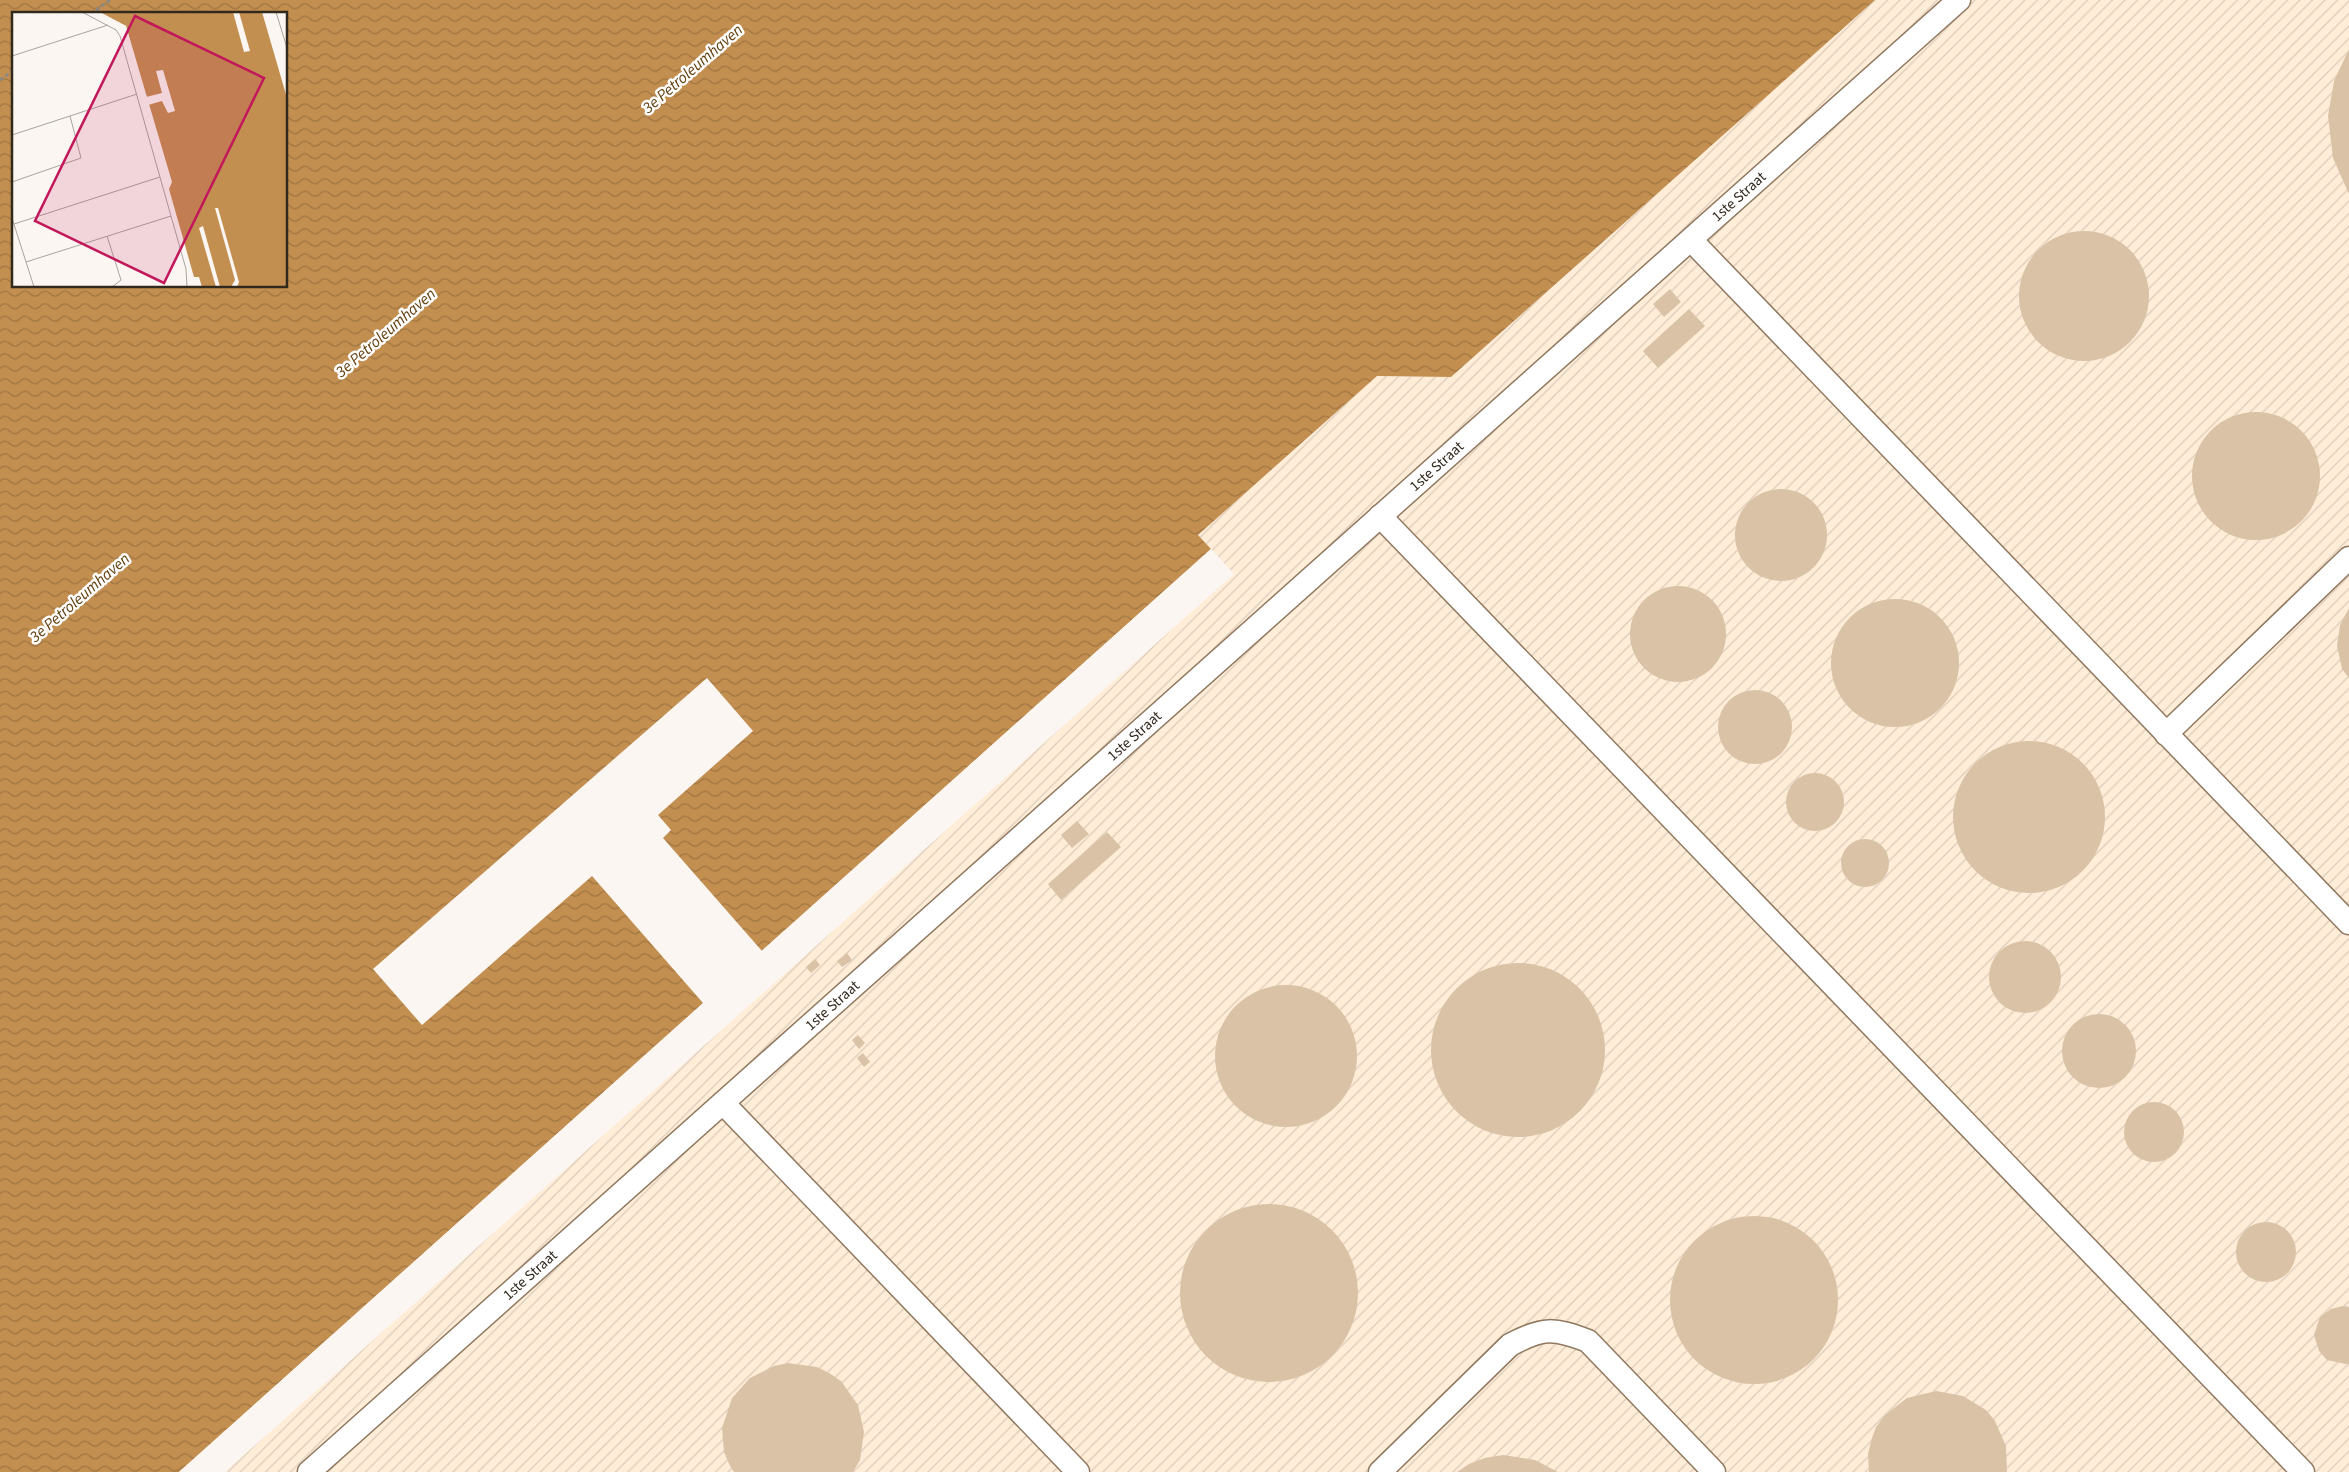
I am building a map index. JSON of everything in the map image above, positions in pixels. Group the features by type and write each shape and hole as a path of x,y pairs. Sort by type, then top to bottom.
{"lane":[{"name":"1ste Straat","path":"309,1472 1959,0"},
{"path":"1691,240 2349,924"},
{"path":"1380,516 2303,1472"},
{"path":"2166,734 2349,558"},
{"path":"723,1103 1078,1472"},
{"path":"1380,1472 1510,1345 1533,1333 1562,1331 1588,1341 1714,1472"}],"path":[{"path":"94,12 110,0"},
{"path":"0,80 12,71"}],"shaded area":[{"path":"1875,0 2349,0 2349,1472 225,1472 1234,574 1198,535 1377,376 1451,377"}],"water":[{"name":"3e Petroleumhaven","path":"0,0 1875,0 1451,377 1377,376 1198,535 1211,549 179,1472 0,1472"}],"pier":[{"path":"1211,549 1213,551 183,1472 179,1472 703,1003 592,876 422,1025 373,969 707,678 753,731 658,815 671,830 663,838 762,951"}],"building":[{"path":"2349,49 2349,194 2333,158 2328,116 2334,81"},
{"path":"2084,231 2097,232 2109,236 2130,250 2144,271 2148,283 2148,309 2144,321 2130,342 2109,356 2097,360 2084,361 2071,360 2059,356 2038,342 2024,321 2020,309 2019,296 2020,283 2024,271 2038,250 2059,236 2071,232"},
{"path":"1670,289 1681,302 1664,317 1653,304"},
{"path":"1689,309 1705,326 1658,368 1643,351"},
{"path":"2256,412 2281,417 2301,431 2315,451 2320,476 2315,501 2301,521 2281,535 2256,540 2231,535 2211,521 2197,501 2192,476 2197,451 2211,431 2231,417"},
{"path":"1781,489 1799,492 1814,502 1824,517 1827,535 1824,553 1814,568 1799,578 1781,581 1763,578 1748,568 1738,553 1735,535 1738,517 1748,502 1763,492"},
{"path":"1678,586 1696,590 1712,600 1722,616 1726,634 1722,652 1712,668 1696,678 1678,682 1660,678 1644,668 1634,652 1630,634 1634,616 1644,600 1660,590"},
{"path":"1895,599 1908,600 1920,604 1931,609 1941,617 1949,627 1954,638 1958,650 1958,676 1954,688 1949,699 1941,709 1931,717 1920,722 1908,726 1895,727 1882,726 1870,722 1859,717 1849,709 1841,699 1836,688 1832,676 1831,663 1832,650 1836,638 1841,627 1849,617 1859,609 1870,604 1882,600"},
{"path":"2349,608 2349,678 2342,669 2337,646 2340,625"},
{"path":"1748,690 1762,690 1776,696 1786,706 1792,720 1792,734 1786,748 1776,758 1762,764 1748,764 1734,758 1724,748 1718,734 1718,720 1724,706 1734,696"},
{"path":"2029,741 2058,747 2071,754 2082,764 2092,775 2099,788 2105,817 2099,846 2092,859 2082,870 2071,880 2058,887 2029,893 2000,887 1987,880 1976,870 1966,859 1959,846 1953,817 1959,788 1966,775 1976,764 1987,754 2000,747"},
{"path":"1815,773 1826,775 1839,786 1844,802 1842,813 1831,826 1815,831 1804,829 1791,818 1786,802 1788,791 1799,778"},
{"path":"1077,821 1089,834 1072,848 1061,835"},
{"path":"1107,832 1121,847 1061,900 1048,884"},
{"path":"1865,839 1874,841 1882,846 1887,854 1889,863 1887,872 1882,880 1874,885 1865,887 1856,885 1848,880 1843,872 1841,863 1843,854 1848,846 1856,841"},
{"path":"2025,941 2045,947 2055,957 2061,977 2055,997 2045,1007 2025,1013 2005,1007 1995,997 1989,977 1995,957 2005,947"},
{"path":"847,953 852,960 842,967 837,961"},
{"path":"815,959 820,965 811,973 806,967"},
{"path":"1509,963 1527,963 1551,969 1566,977 1580,988 1591,1002 1599,1017 1604,1033 1604,1067 1599,1083 1591,1098 1580,1112 1566,1123 1543,1134 1527,1137 1509,1137 1485,1131 1470,1123 1456,1112 1445,1098 1434,1075 1431,1059 1431,1041 1437,1017 1445,1002 1456,988 1470,977 1493,966"},
{"path":"1286,985 1313,991 1325,997 1336,1006 1345,1017 1351,1029 1357,1056 1351,1083 1345,1095 1336,1106 1325,1115 1313,1121 1286,1127 1259,1121 1247,1115 1236,1106 1227,1095 1221,1083 1215,1056 1221,1029 1227,1017 1236,1006 1247,997 1259,991"},
{"path":"2099,1014 2113,1017 2125,1025 2133,1037 2136,1051 2133,1065 2125,1077 2113,1085 2099,1088 2085,1085 2073,1077 2065,1065 2062,1051 2065,1037 2073,1025 2085,1017"},
{"path":"858,1035 865,1043 859,1049 852,1040"},
{"path":"863,1053 870,1062 864,1067 857,1058"},
{"path":"2154,1102 2166,1104 2179,1115 2184,1132 2182,1144 2171,1157 2154,1162 2142,1160 2129,1149 2124,1132 2126,1120 2137,1107"},
{"path":"1269,1204 1303,1211 1318,1219 1332,1230 1343,1244 1351,1259 1358,1293 1351,1327 1343,1342 1332,1356 1318,1367 1303,1375 1269,1382 1235,1375 1220,1367 1206,1356 1195,1342 1187,1327 1180,1293 1187,1259 1195,1244 1206,1230 1220,1219 1235,1211"},
{"path":"1762,1216 1786,1222 1814,1240 1832,1268 1837,1284 1837,1316 1832,1332 1814,1360 1801,1370 1778,1381 1746,1384 1722,1378 1694,1360 1684,1347 1673,1324 1670,1292 1676,1268 1694,1240 1707,1230 1730,1219"},
{"path":"2266,1222 2282,1227 2287,1231 2291,1236 2296,1252 2291,1268 2287,1273 2282,1277 2266,1282 2250,1277 2245,1273 2241,1268 2236,1252 2241,1236 2245,1231 2250,1227"},
{"path":"2343,1306 2349,1307 2349,1364 2327,1360 2319,1351 2314,1335 2320,1317 2331,1309"},
{"path":"788,1363 817,1367 829,1373 841,1381 858,1405 864,1432 860,1460 853,1472 734,1472 730,1466 724,1452 722,1428 732,1398 750,1378 774,1366"},
{"path":"1936,1391 1963,1396 1986,1410 1995,1421 2006,1446 2007,1472 1869,1472 1868,1454 1872,1438 1876,1427 1885,1415 1907,1398"},
{"path":"1503,1455 1535,1460 1558,1472 1457,1472 1469,1464 1485,1458"}]}
